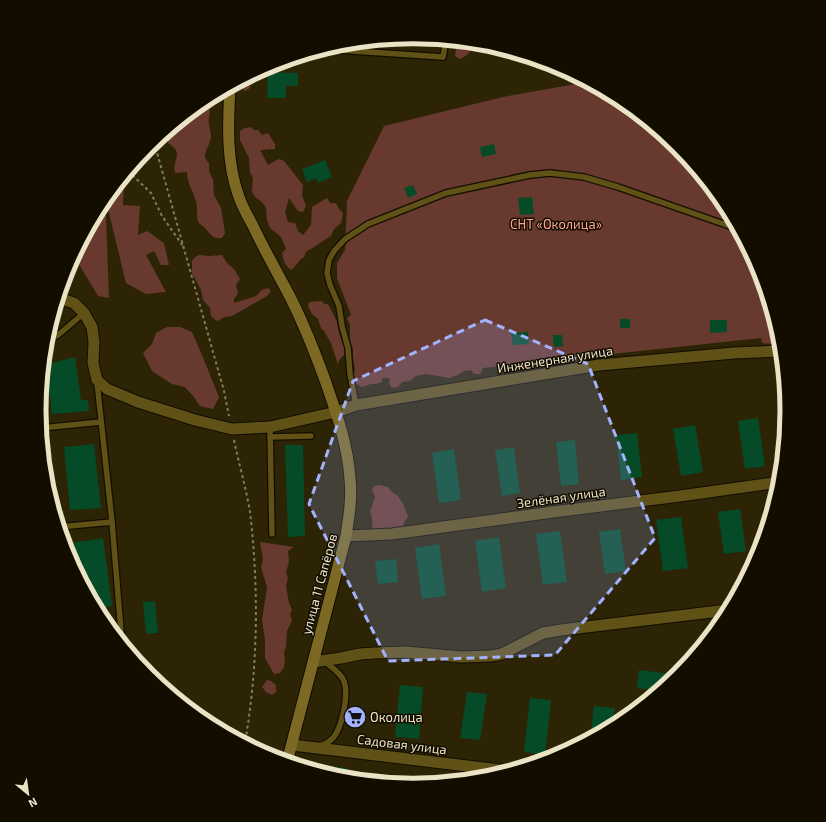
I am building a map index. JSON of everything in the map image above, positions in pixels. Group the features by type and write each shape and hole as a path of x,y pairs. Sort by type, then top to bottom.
{"main road":[{"name":"улица 11 Сапёров","path":"230,93 228,127 230,153 239,198 267,256 288,293 306,332 336,412 348,462 350,479 349,519 346,536 318,662 289,756"}],"street":[{"path":"63,300 74,303 84,313 92,327 94,342 93,363 97,380"},
{"name":"Инженерная улица","path":"97,380 107,389 138,402 195,420 232,429 270,432 356,405 599,365 734,352 775,351"},
{"name":"Зелёная улица","path":"346,536 392,534 773,483"},
{"path":"318,662 360,654 398,652 461,657 491,656 502,654 542,633 721,611"},
{"name":"Садовая улица","path":"292,745 492,769"}],"lane":[{"path":"345,50 443,57 445,46"},
{"path":"356,405 350,374 348,348 342,326 339,306 330,285 327,273 329,260 334,250 346,239 368,224 446,193 530,175 550,173 584,177 618,187 730,226"},
{"path":"54,336 57,336 84,313"},
{"path":"97,380 112,522 121,633"},
{"path":"47,427 101,422"},
{"path":"272,534 270,432 311,436"},
{"path":"64,526 112,522"},
{"path":"311,748 327,743 334,738 346,700 344,682 340,675 318,662"}],"path":[{"path":"156,148 224,391 250,512 255,575 255,656 250,713 246,737"},
{"path":"132,176 150,193 162,216 185,248"}],"highlighted area":[{"path":"485,320 588,364 655,538 555,655 388,661 309,504 353,381"}],"green space":[{"path":"456,47 472,49 464,57 459,59 455,56"},
{"path":"250,83 250,88 245,91 242,88"},
{"name":"СНТ «Околица»","path":"578,84 617,106 673,151 718,207 742,249 761,293 774,344 762,343 761,338 483,368 480,374 474,374 471,370 464,371 449,378 426,374 416,376 410,381 402,382 398,387 392,388 389,383 390,378 382,378 382,382 362,387 356,384 353,378 355,369 353,349 350,341 350,325 347,318 351,315 337,278 337,263 345,250 347,201 384,126 503,97"},
{"path":"208,107 210,111 209,124 211,140 205,153 205,157 209,163 209,171 213,180 214,195 221,208 225,233 222,238 213,237 198,222 197,204 188,181 187,172 175,173 177,154 176,150 168,143 168,137"},
{"path":"251,127 254,130 258,130 262,135 268,133 275,144 275,149 260,150 268,165 279,159 284,161 303,185 302,195 306,206 303,212 298,211 289,198 285,212 288,222 295,223 298,231 303,235 311,225 312,207 327,198 330,203 336,203 343,213 341,223 334,229 331,236 306,252 304,257 291,270 283,258 282,253 286,249 281,237 270,228 267,220 266,208 252,192 253,178 250,173 249,158 240,140 240,131"},
{"path":"124,186 123,205 140,206 138,235 147,231 164,243 169,265 161,265 154,251 146,255 166,292 146,294 126,283 108,208"},
{"path":"104,213 106,215 109,298 98,296 78,262 95,227"},
{"path":"199,255 222,255 227,263 234,269 240,279 236,285 238,294 234,299 234,303 256,296 262,290 268,288 271,291 267,296 232,316 225,317 217,321 211,316 210,308 203,300 201,290 192,273 192,261"},
{"path":"322,301 324,304 328,304 337,322 339,333 345,349 344,355 339,360 338,365 331,343 321,328 318,319 312,314 308,306 309,302"},
{"path":"167,327 180,327 192,332 219,397 213,409 200,406 185,387 172,384 152,371 143,353 152,344 156,333"},
{"path":"379,485 388,487 398,496 403,504 408,516 403,525 405,532 374,536 370,512 375,497 372,490 374,486"},
{"path":"260,542 294,547 288,551 289,561 286,573 288,578 286,586 289,603 292,610 290,614 292,620 287,631 284,667 280,673 274,674 265,658 265,640 262,620 267,587 261,567 263,559"},
{"path":"267,680 276,685 276,692 272,695 266,692 262,687"}],"building":[{"path":"273,72 298,73 298,86 286,86 286,98 267,98 268,74"},
{"path":"494,144 496,154 482,157 480,147"},
{"path":"325,160 332,177 318,183 316,178 307,182 302,169"},
{"path":"413,185 417,194 408,198 404,188"},
{"path":"532,197 534,214 520,215 518,198"},
{"path":"620,319 630,319 630,328 620,328"},
{"path":"710,320 727,320 727,332 710,333"},
{"path":"528,332 529,344 513,345 511,333"},
{"path":"553,335 562,335 563,346 554,347"},
{"path":"75,357 81,400 88,400 89,411 52,414 50,395 47,396 49,364"},
{"path":"758,418 765,466 745,469 738,421"},
{"path":"695,425 703,472 681,476 673,429"},
{"path":"637,433 642,477 621,480 616,435"},
{"path":"575,440 579,484 561,486 556,442"},
{"path":"94,444 101,508 70,510 64,447"},
{"path":"285,445 303,445 305,536 288,537"},
{"path":"514,447 520,493 502,496 495,450"},
{"path":"454,449 461,500 439,503 432,453"},
{"path":"740,509 746,551 724,554 718,512"},
{"path":"681,517 688,568 663,571 656,520"},
{"path":"620,529 626,571 605,574 599,532"},
{"path":"560,531 567,582 543,585 536,534"},
{"path":"499,537 506,588 482,592 475,541"},
{"path":"103,538 112,606 103,607 84,573 71,543"},
{"path":"439,544 446,596 422,599 415,548"},
{"path":"396,559 398,582 378,584 375,561"},
{"path":"155,601 158,633 146,634 143,602"},
{"path":"639,670 670,674 651,690 637,688"},
{"path":"400,685 423,687 419,739 395,737"},
{"path":"467,692 487,694 480,740 460,738"},
{"path":"530,698 551,700 545,753 542,755 524,752"},
{"path":"353,705 363,707 359,728 348,726"},
{"path":"594,706 615,708 614,718 591,732"},
{"path":"320,766 346,768 346,772"}],"place":[{"name":"Околица","path":"355,717"}]}
